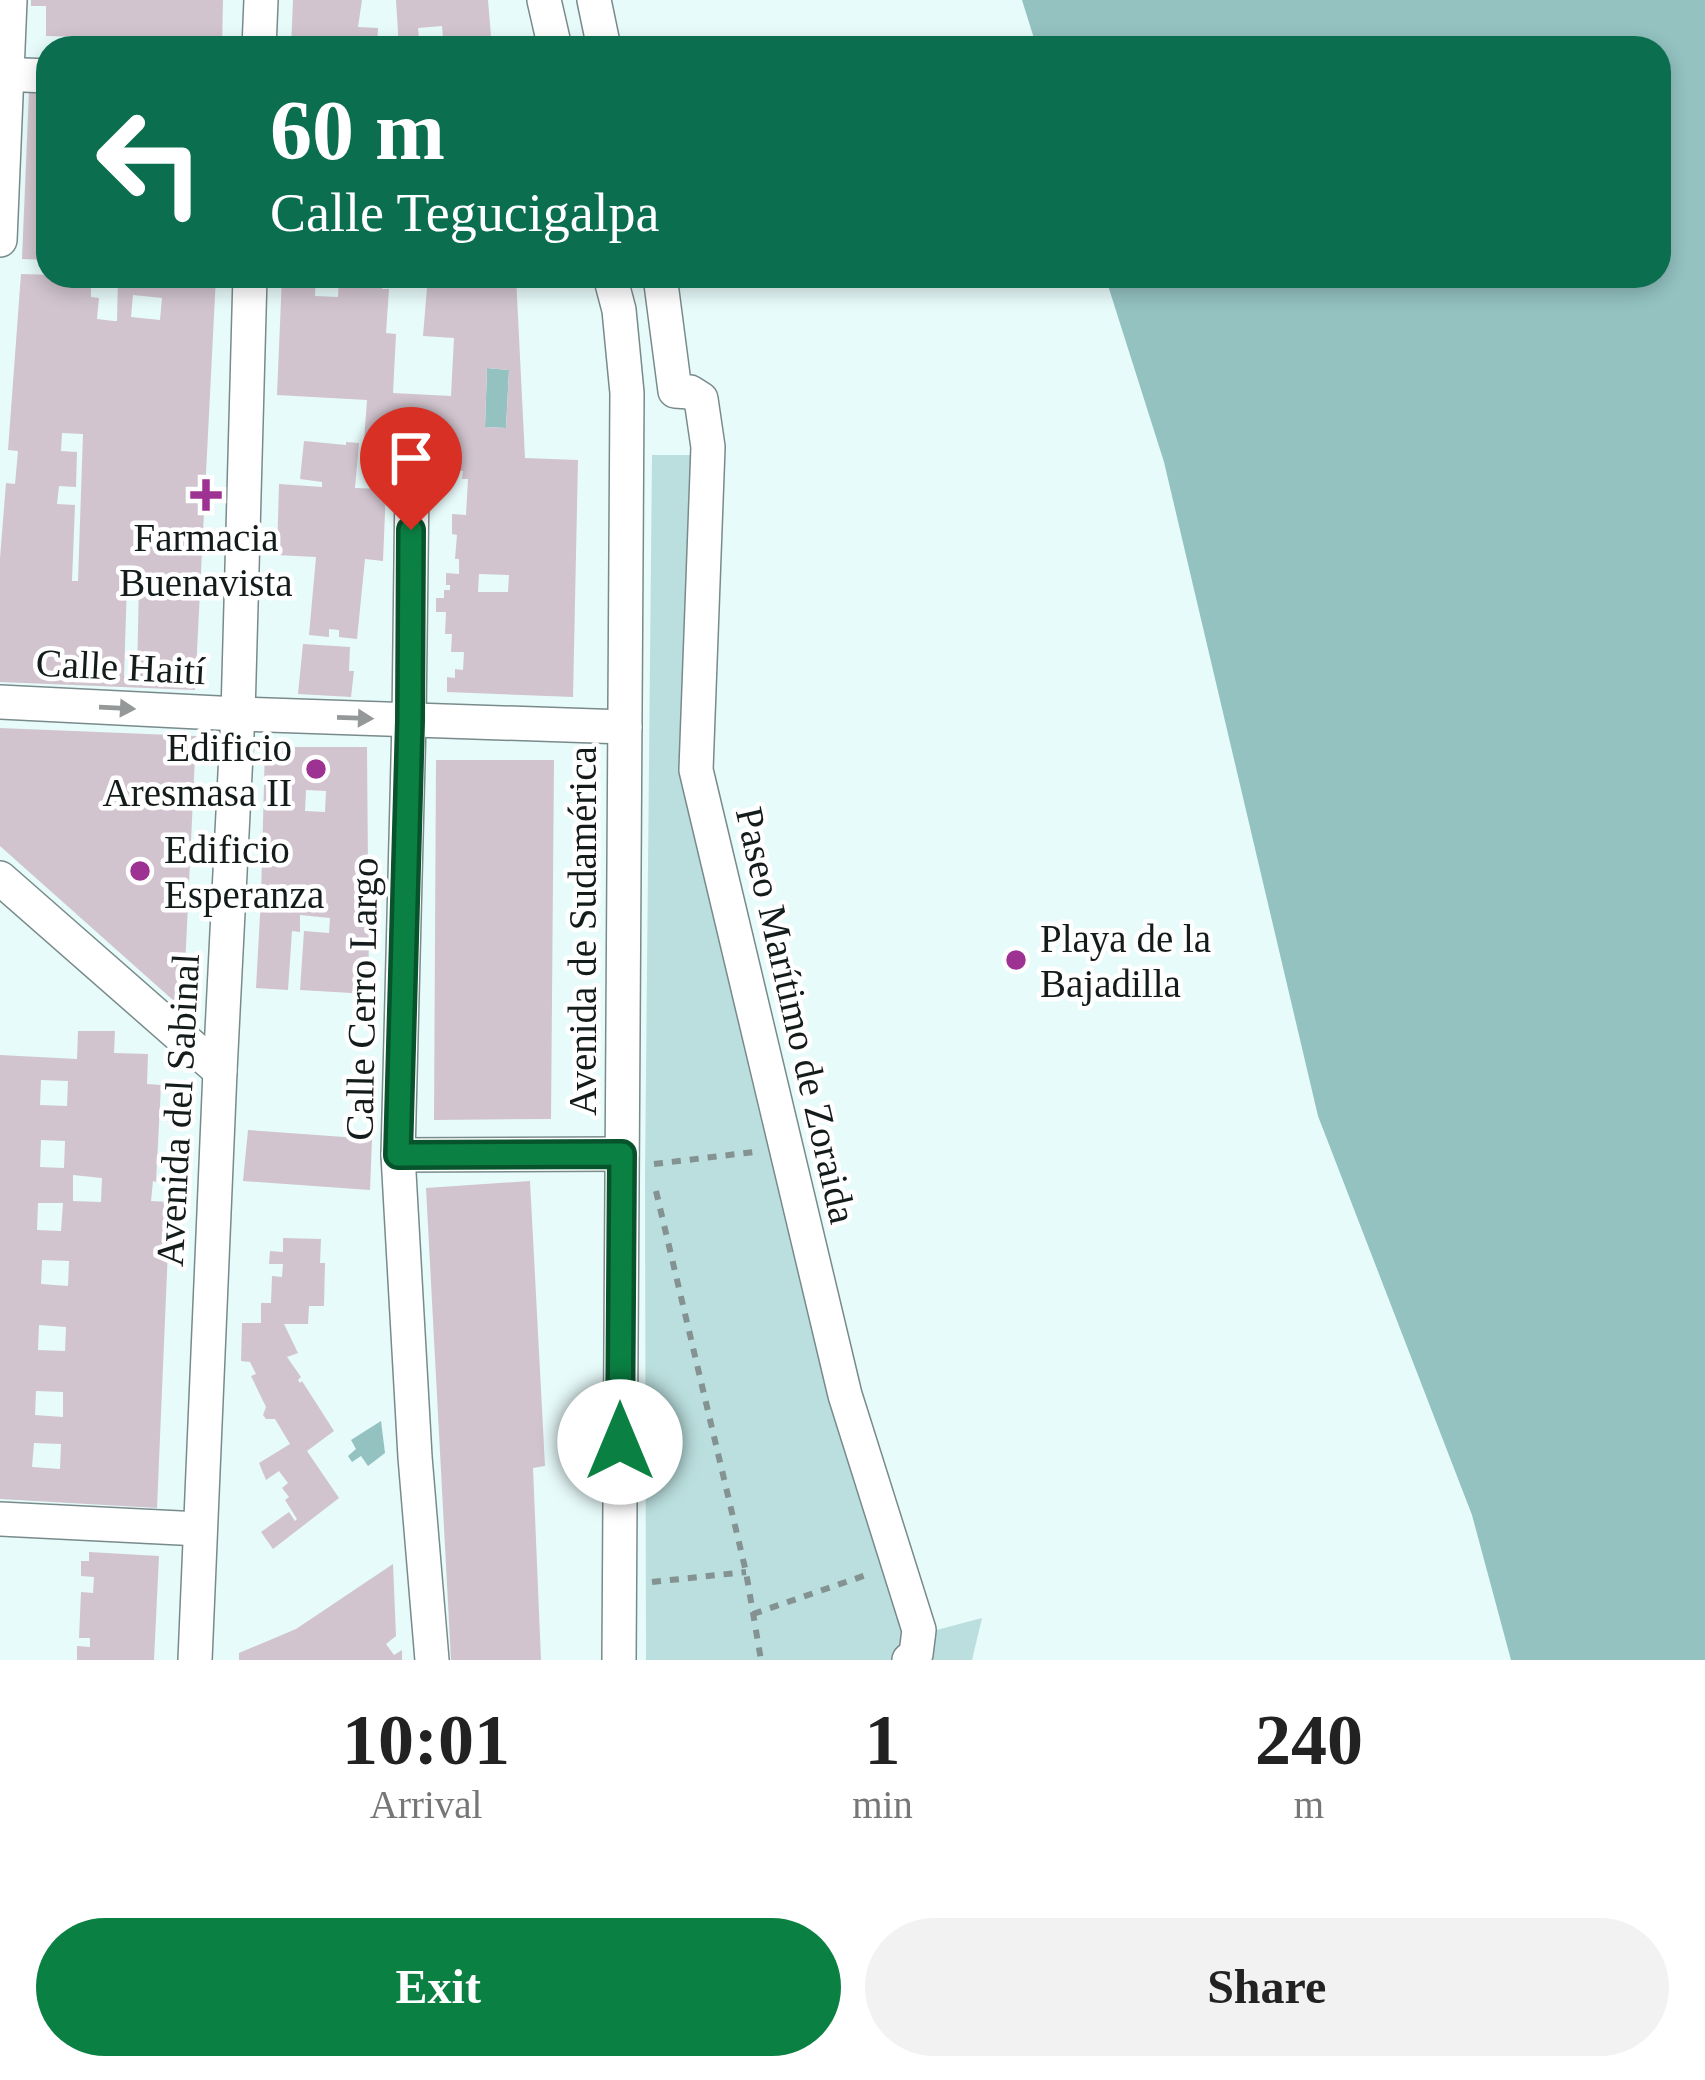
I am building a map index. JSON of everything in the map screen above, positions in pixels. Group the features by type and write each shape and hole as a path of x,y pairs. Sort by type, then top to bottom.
{"street":[{"path":"0,240 10,0"},
{"path":"260,36 261,0"},
{"path":"544,0 552,36"},
{"path":"594,0 602,36"},
{"path":"4,74 36,75"},
{"name":"Avenida del Sabinal","path":"195,1660 238,714 250,288"},
{"name":"Avenida de Sudamérica","path":"613,288 627,394 625,727 636,1160 619,1660"},
{"name":"Paseo Marítimo de Zoraida","path":"662,288 675,391 701,399 707,447 696,770 845,1396 919,1630 916,1654 909,1660"},
{"name":"Calle Cerro Largo","path":"412,483 398,1155 432,1660"},
{"name":"Calle Haití","path":"0,702 625,727"},
{"path":"0,878 220,1070"},
{"path":"398,1155 636,1160"},
{"path":"0,1519 200,1529"}],"path":[{"path":"636,1160 784,1147"},
{"path":"656,1187 746,1572 761,1660"},
{"path":"753,1614 898,1563"},
{"path":"619,1585 746,1572"}],"shaded area":[{"path":"1022,0 1705,0 1705,1660 1511,1660 1472,1515 1318,1116 1164,462 1109,288 1671,288 1671,36 1033,36"},
{"path":"487,368 509,370 506,428 485,427"},
{"path":"652,455 698,455 691,796 910,1636 896,1660 646,1660"},
{"path":"381,1421 385,1453 368,1466 361,1456 352,1462 348,1456 356,1449 351,1440"},
{"path":"982,1618 972,1660 926,1660 929,1632"}],"building":[{"path":"31,0 223,0 222,36 46,36 46,6 31,6"},
{"path":"293,0 362,0 358,27 378,28 378,36 292,36"},
{"path":"396,0 488,0 491,36 443,36 442,26 418,28 419,36 398,36"},
{"path":"29,91 36,92 36,260 22,259"},
{"path":"21,274 36,274 36,288 91,288 91,297 99,298 97,319 114,321 118,288 215,288 195,690 0,682 0,558 6,483 15,484 18,451 8,450","holes":["133,295 162,298 160,320 131,317","62,433 83,434 78,581 72,581 75,505 57,504 59,486 76,487 77,452 61,451","127,583 139,583 137,676 124,676"]},
{"path":"281,288 315,288 315,296 338,297 338,288 389,289 386,333 396,334 393,393 451,396 454,338 423,336 427,288 517,288 525,458 578,460 573,697 447,692 447,677 455,678 455,669 463,670 464,652 451,652 452,634 445,634 446,612 436,612 436,598 444,598 444,590 450,590 446,573 459,574 452,514 466,515 468,479 462,479 463,471 449,470 449,456 363,454 367,400 277,395","holes":["487,368 509,370 506,428 485,427","479,574 509,575 508,592 478,592"]},
{"path":"304,441 359,443 355,488 386,489 383,561 365,559 357,639 339,637 339,630 329,629 329,637 309,635 316,557 277,555 279,484 322,487 322,482 300,479"},
{"path":"303,644 350,647 351,697 298,694"},
{"name":"Edificio Esperanza","path":"0,728 196,736 183,1009 0,846"},
{"path":"265,747 367,747 369,994 300,990 304,931 329,933 330,918 300,915 300,932 292,931 288,990 256,988","holes":["306,790 326,791 325,812 305,811"]},
{"path":"436,760 554,760 551,1119 434,1120"},
{"path":"78,1031 115,1031 114,1053 148,1054 147,1084 161,1085 151,1201 170,1202 157,1508 0,1499 0,1055 77,1059","holes":["41,1080 68,1081 67,1106 40,1105","41,1140 65,1141 64,1168 40,1167","73,1175 102,1178 101,1202 73,1201","38,1203 63,1203 61,1231 37,1230","42,1260 69,1261 68,1286 41,1284","39,1325 66,1327 65,1351 38,1350","36,1391 63,1392 63,1417 35,1415","34,1443 61,1444 60,1469 32,1467"]},
{"path":"248,1130 372,1139 370,1190 243,1181"},
{"path":"530,1181 545,1466 533,1468 541,1660 451,1660 426,1188"},
{"path":"283,1238 321,1239 324,1306 309,1306 308,1324 284,1324 298,1353 287,1357 334,1431 307,1451 339,1498 273,1549 261,1532 289,1512 297,1519 282,1488 288,1483 279,1471 266,1480 259,1463 290,1444 275,1419 263,1415 266,1407 251,1376 256,1374 250,1362 241,1361 242,1323 261,1323 261,1303 271,1303 272,1276 282,1277 283,1264 269,1264 270,1251 283,1252"},
{"path":"89,1552 159,1556 154,1660 77,1660 77,1646 90,1647 90,1638 79,1638 81,1592 93,1593 94,1577 81,1576 81,1561 89,1561"},
{"path":"393,1564 396,1636 386,1644 394,1655 402,1650 402,1660 239,1660 239,1653 296,1629"}],"place":[{"name":"Farmacia Buenavista","path":"206,495"},
{"name":"Edificio Aresmasa II","path":"316,769"},
{"name":"Edificio Esperanza","path":"140,871"},
{"name":"Playa de la Bajadilla","path":"1016,960"}],"route":[{"path":"411,530 398,1155 622,1154 620,1442"}]}
